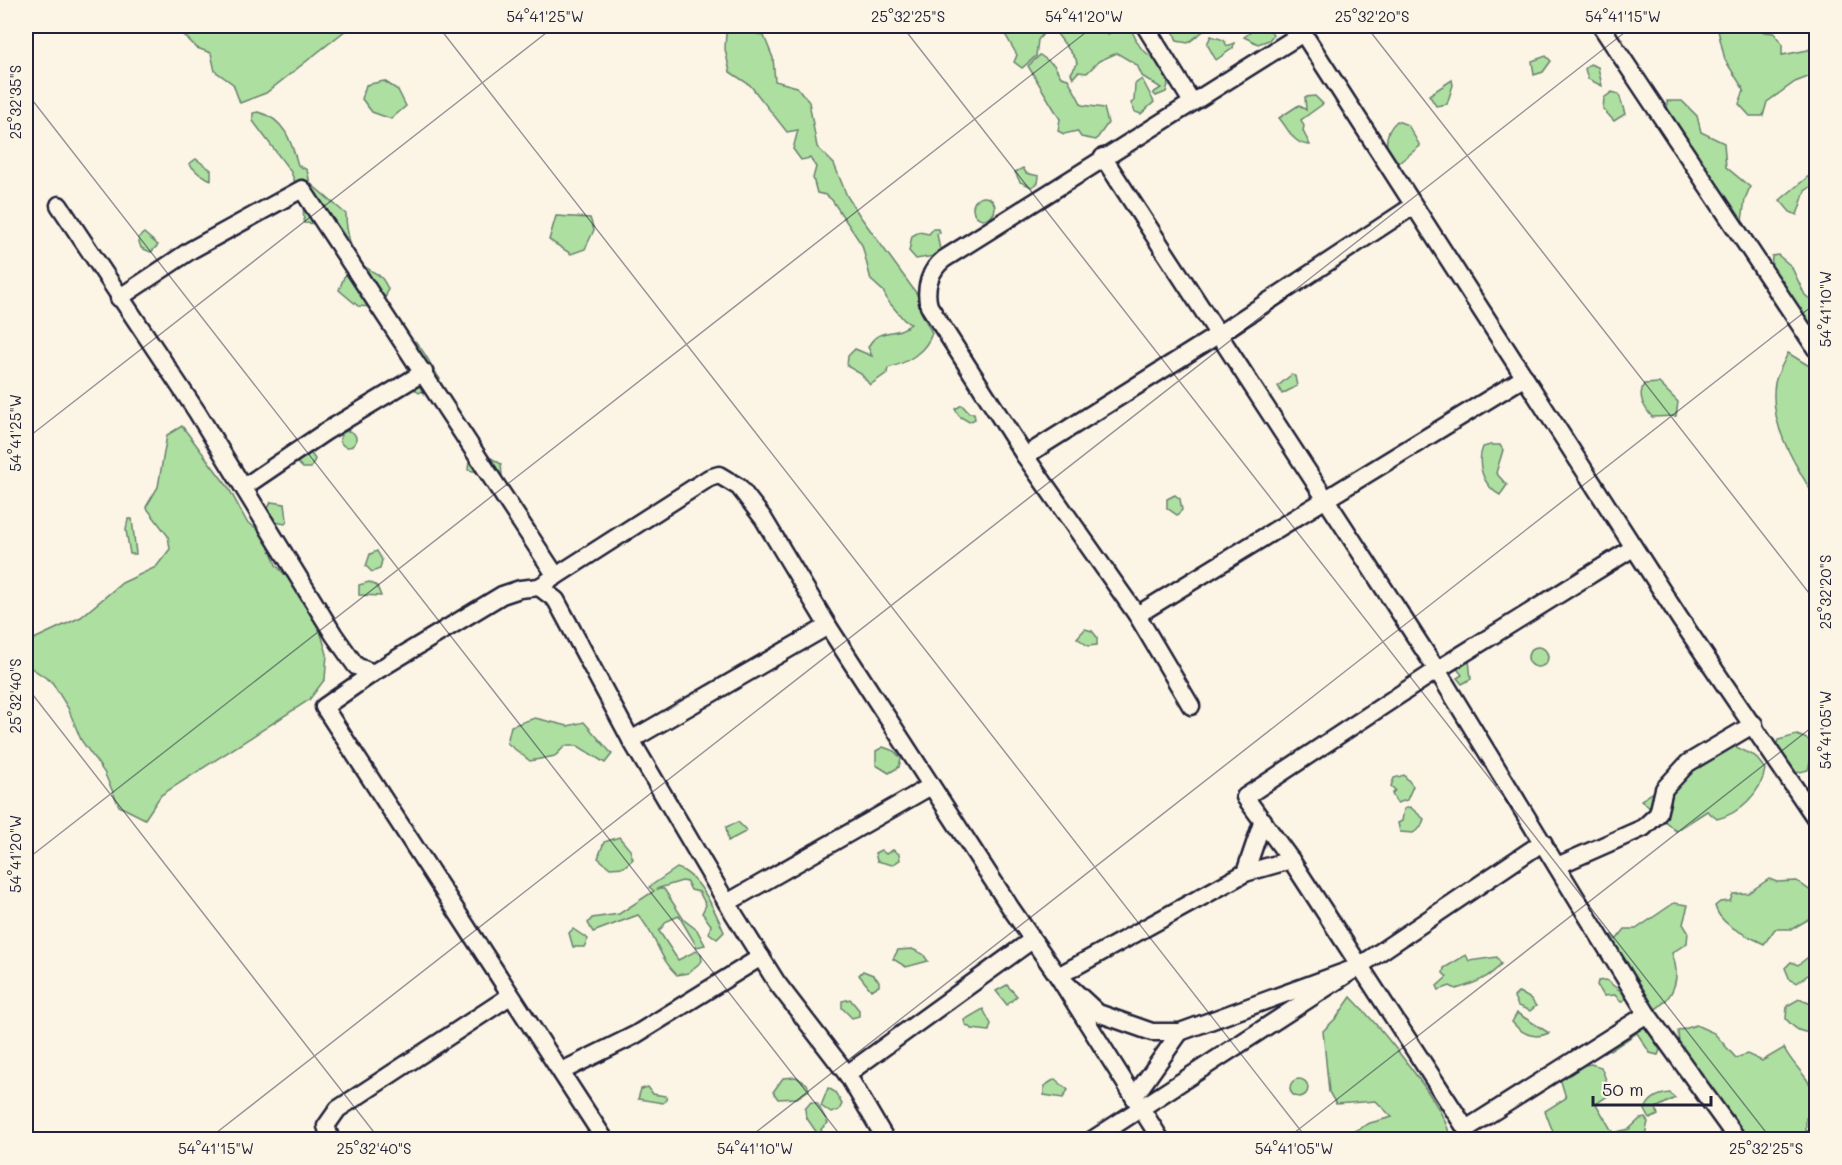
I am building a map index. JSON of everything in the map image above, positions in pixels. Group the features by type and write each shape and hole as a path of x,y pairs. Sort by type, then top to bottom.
{"street":[{"path":"1145,26 1192,102"},
{"path":"1601,26 1816,349"},
{"path":"1191,706 1137,615 1025,456 929,306 926,287 934,269 944,259 1305,29 1413,206 1526,377 1633,548 1816,819"},
{"path":"1103,157 1437,669 1647,1014 1738,1140"},
{"path":"119,298 191,250 302,189 556,576"},
{"path":"59,205 243,487 334,635 356,666 373,673"},
{"path":"1025,456 1219,334 1413,206"},
{"path":"243,487 325,432 424,372"},
{"path":"1137,615 1526,377"},
{"path":"605,1140 324,707 373,673 502,596 520,589 539,587 709,478 719,475 732,481 747,495 828,626 1058,976 1161,1140"},
{"path":"1633,548 1437,669 1245,797 1290,860 1466,1129 1647,1014"},
{"path":"539,587 556,600 631,740 777,983 847,1074 886,1140"},
{"path":"631,740 828,626"},
{"path":"1557,866 1643,828 1659,814 1664,789 1688,763 1754,724"},
{"path":"727,903 931,786"},
{"path":"1245,873 1263,820"},
{"path":"1092,1140 1137,1103 1358,967 1543,842"},
{"path":"1058,976 1245,873 1290,860"},
{"path":"847,1074 1032,939"},
{"path":"562,1071 635,1035 761,957"},
{"path":"1058,976 1098,1013 1152,1032 1180,1032 1358,967"},
{"path":"331,1140 326,1126 338,1109 510,996"},
{"path":"1137,1103 1180,1032"}],"green space":[{"path":"179,26 351,26 266,93 240,103 233,84 215,71 211,53 197,48 178,29"},
{"path":"717,26 747,26 752,32 764,36 773,58 775,81 797,87 809,102 817,147 834,164 847,196 917,294 922,314 932,333 929,340 915,356 888,368 887,373 870,385 861,374 847,366 848,356 855,349 872,356 868,347 872,341 882,334 899,331 911,324 904,320 888,301 883,291 871,280 862,245 832,200 826,195 817,193 813,178 816,167 810,158 801,160 793,149 798,130 787,132 750,85 730,72 725,49 726,33"},
{"path":"1006,26 1038,26 1043,34 1038,40 1036,56 1022,68 1014,62 1017,55 1005,34"},
{"path":"1051,26 1102,26 1108,34 1121,26 1129,26 1141,48 1166,72 1168,84 1166,92 1156,96 1153,93 1161,88 1142,76 1137,65 1117,53 1099,61 1087,73 1078,72 1073,78 1071,73 1077,64 1076,59"},
{"path":"1180,26 1210,26 1188,43 1177,41 1173,30"},
{"path":"1255,26 1268,26 1273,35 1269,40 1258,44 1244,37 1256,28"},
{"path":"1717,26 1760,26 1764,32 1774,33 1782,44 1782,55 1808,50 1816,45 1816,74 1795,82 1767,102 1763,116 1750,116 1739,104 1744,90 1725,60"},
{"path":"1211,36 1224,40 1227,46 1234,43 1233,48 1216,60 1207,44"},
{"path":"1040,55 1054,65 1061,77 1068,79 1082,105 1104,108 1108,123 1096,140 1081,137 1077,131 1064,134 1058,131 1060,119 1028,66"},
{"path":"1546,56 1551,61 1543,72 1534,75 1532,61"},
{"path":"1590,64 1598,67 1602,86 1588,79 1585,69"},
{"path":"1142,79 1154,102 1141,114 1135,112 1131,103 1134,101 1135,84"},
{"path":"1452,80 1453,85 1447,104 1436,106 1429,95"},
{"path":"384,81 398,90 406,106 391,119 372,112 362,99 366,85"},
{"path":"1612,92 1619,94 1625,114 1614,121 1603,109 1604,98"},
{"path":"1315,96 1323,104 1301,120 1304,126 1303,131 1310,145 1295,139 1279,118 1299,105 1306,110 1305,97"},
{"path":"1667,101 1682,101 1697,116 1701,132 1724,143 1726,167 1750,187 1745,199 1742,221 1735,220 1668,116"},
{"path":"253,113 267,115 281,126 293,148 298,165 307,170 310,183 346,214 348,235 356,257 365,267 381,277 388,289 386,296 372,307 358,306 339,290 344,277 355,265 321,224 304,223 303,204 291,172 253,121"},
{"path":"1397,121 1408,125 1420,146 1395,166 1387,149 1387,137"},
{"path":"196,159 211,170 211,180 199,174 189,164"},
{"path":"1023,168 1026,173 1039,176 1038,183 1032,187 1020,182 1015,172"},
{"path":"1816,170 1816,183 1805,191 1797,215 1790,212 1780,200"},
{"path":"984,197 992,200 995,208 992,216 984,219 976,216 973,208 976,200"},
{"path":"556,216 590,218 594,230 585,249 571,254 549,240"},
{"path":"933,229 939,229 940,233 937,234 941,255 916,259 909,251 912,236 919,232 929,234"},
{"path":"144,233 158,245 151,252 141,248 138,238"},
{"path":"1778,255 1791,266 1805,295 1816,304 1816,340 1771,270 1772,256"},
{"path":"415,341 440,379 437,385 419,393 407,383 408,343"},
{"path":"1788,353 1816,370 1816,499 1792,459 1776,414 1775,383"},
{"path":"1291,375 1295,376 1297,386 1282,394 1278,386"},
{"path":"1659,383 1678,402 1676,416 1652,417 1644,406 1641,393 1644,384"},
{"path":"962,405 969,413 974,413 975,419 969,422 959,416 955,409"},
{"path":"182,426 228,487 247,522 265,534 276,565 290,580 319,627 327,654 325,679 309,700 161,795 145,819 119,806 104,772 81,740 68,708 52,682 30,667 26,646 34,639 81,617 122,583 156,567 170,549 168,536 146,507 158,487 167,435"},
{"path":"348,431 354,433 356,439 354,445 348,447 342,445 340,439 342,433"},
{"path":"1500,445 1503,450 1496,473 1507,485 1500,495 1489,486 1482,474 1481,454 1483,447"},
{"path":"308,449 315,459 311,468 303,468 294,459"},
{"path":"491,458 501,464 502,475 495,480 483,473 468,470 469,461"},
{"path":"1175,495 1180,499 1182,510 1177,515 1167,508 1167,499"},
{"path":"271,502 285,504 287,520 285,524 270,521 266,512"},
{"path":"128,519 132,519 136,554 130,554 126,530"},
{"path":"377,551 382,560 380,569 372,572 366,566 370,554"},
{"path":"369,582 377,586 381,596 359,595 359,585"},
{"path":"1085,629 1092,631 1097,637 1097,645 1088,646 1077,638"},
{"path":"1538,647 1545,650 1548,657 1545,664 1538,667 1531,664 1528,657 1531,650"},
{"path":"1463,658 1469,660 1471,679 1462,684 1457,678 1462,675 1455,666"},
{"path":"535,718 568,726 584,722 612,754 605,763 578,746 565,746 555,756 530,761 507,743 511,726"},
{"path":"1797,735 1812,741 1814,748 1808,770 1789,775 1775,750 1778,740"},
{"path":"1730,744 1755,756 1765,769 1754,794 1741,807 1717,819 1707,811 1676,831 1641,800"},
{"path":"883,747 894,751 901,758 899,767 889,773 876,765 876,751"},
{"path":"1404,775 1413,786 1407,800 1397,803 1392,794 1395,790 1391,786 1394,778"},
{"path":"1410,807 1424,819 1421,827 1413,833 1400,832 1398,823 1402,821 1404,809"},
{"path":"738,822 747,831 728,841 726,827"},
{"path":"619,837 630,850 633,859 624,867 610,868 598,858 604,842"},
{"path":"881,850 886,854 893,850 899,854 900,860 892,865 877,861 875,853"},
{"path":"677,868 693,878 700,886 724,932 717,939 709,933 711,925 702,913 706,905 699,892 691,890 687,882 682,881 656,889 664,889 684,920 697,930 705,945 697,947 679,916 667,921 659,931 678,960 696,951 701,954 702,961 688,973 677,975 666,962 638,915 593,932 588,923 592,918 619,914 654,891 649,887"},
{"path":"1769,879 1777,882 1797,881 1816,895 1816,930 1809,919 1792,929 1775,929 1764,944 1735,929 1722,919 1715,906 1720,902 1730,901 1733,894 1748,893"},
{"path":"1674,903 1688,905 1683,924 1688,932 1687,943 1672,953 1676,970 1674,986 1667,999 1653,1011 1630,979 1628,966 1620,966 1604,938 1612,935 1616,940 1625,929 1636,929"},
{"path":"573,929 588,939 584,947 573,947 569,933"},
{"path":"912,949 923,954 928,961 906,967 893,959 898,950"},
{"path":"1816,951 1816,974 1808,975 1797,983 1790,980 1785,968 1791,962 1798,965"},
{"path":"1466,955 1469,961 1497,957 1501,964 1492,973 1475,983 1456,989 1450,986 1439,990 1437,986 1447,977 1443,973 1444,968"},
{"path":"863,971 873,975 879,981 879,986 871,990 859,975"},
{"path":"1606,980 1623,993 1625,999 1621,1002 1615,995 1604,996 1597,985 1598,981"},
{"path":"1007,985 1017,996 1007,1005 996,991"},
{"path":"1519,992 1531,999 1536,1006 1530,1011 1518,1006 1514,997"},
{"path":"1351,997 1393,1045 1425,1087 1446,1125 1450,1139 1343,1139 1342,1137 1370,1123 1392,1117 1376,1101 1336,1104 1329,1092 1323,1031 1337,1017"},
{"path":"850,999 859,1010 859,1016 852,1018 842,1008 842,1001"},
{"path":"1799,999 1816,1006 1815,1032 1799,1030 1786,1019 1787,1006"},
{"path":"983,1009 991,1024 989,1031 972,1029 965,1024 964,1020"},
{"path":"1517,1013 1549,1033 1533,1036 1524,1033 1512,1022"},
{"path":"1696,1025 1714,1033 1736,1058 1747,1054 1762,1061 1784,1048 1809,1083 1815,1098 1816,1108 1806,1118 1806,1139 1742,1139 1712,1099 1706,1080 1685,1056 1679,1045 1678,1031"},
{"path":"1639,1027 1646,1027 1660,1050 1658,1055 1650,1053 1637,1033 1610,1051 1607,1045"},
{"path":"1591,1064 1601,1067 1610,1090 1609,1095 1596,1104 1613,1133 1629,1129 1640,1119 1645,1118 1648,1122 1644,1139 1561,1139 1553,1132 1545,1111 1566,1098 1560,1078 1573,1067"},
{"path":"796,1077 807,1084 809,1090 797,1098 778,1099 773,1092 783,1078"},
{"path":"1055,1079 1068,1090 1063,1098 1044,1095 1044,1086"},
{"path":"1295,1079 1303,1079 1308,1084 1306,1095 1295,1097 1290,1092 1290,1084"},
{"path":"648,1087 653,1094 665,1096 667,1099 663,1103 638,1099 641,1089"},
{"path":"828,1088 835,1092 842,1104 839,1110 831,1113 821,1106"},
{"path":"1670,1093 1675,1098 1656,1108 1658,1115 1650,1119 1645,1110 1649,1102 1658,1096"},
{"path":"811,1102 817,1103 828,1123 821,1129 823,1135 819,1136 806,1117 805,1109"}]}
